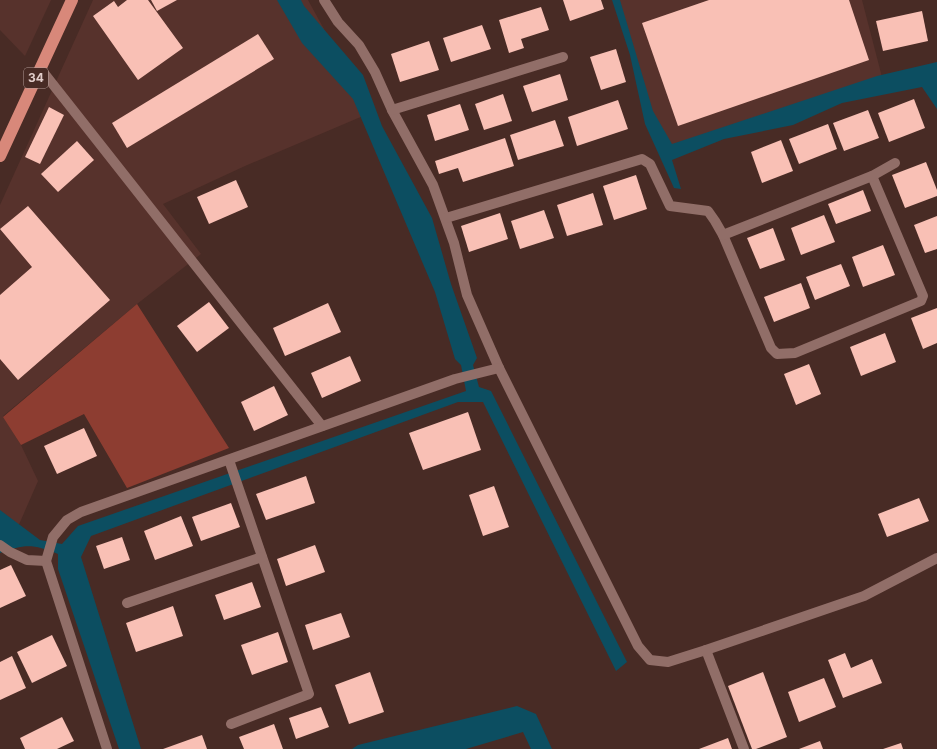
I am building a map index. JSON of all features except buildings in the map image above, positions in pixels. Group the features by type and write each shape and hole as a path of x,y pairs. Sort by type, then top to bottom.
{"highway":[{"name":"34","path":"0,156 72,0"}],"street":[{"path":"324,0 338,22 359,45 375,72 392,110 433,185 454,243 467,295 499,368 638,646 650,660 668,662 864,596 937,558"},
{"path":"392,110 563,57"},
{"path":"40,68 322,426"},
{"path":"446,218 642,159 650,164 670,206 708,212 716,221 771,348 777,354 795,353 921,301 923,296 872,176"},
{"path":"723,235 872,176 895,163"},
{"path":"107,749 46,561 53,537 67,520 81,512 455,379 499,368"},
{"path":"229,460 308,694 231,724"},
{"path":"0,544 10,552 27,560 46,561"},
{"path":"127,603 262,557"},
{"path":"706,650 744,749"}],"shaded area":[{"path":"0,0 51,0 25,56 0,30"},
{"path":"93,0 308,0 370,113 245,166 163,204 201,254 137,304 3,416 21,445 38,481 17,529 0,539 0,205"},
{"path":"616,0 862,0 883,81 663,149"},
{"path":"137,304 229,448 127,488 84,414 21,445 3,417"}],"water":[{"path":"277,0 301,0 304,6 363,75 382,126 432,218 451,284 477,358 473,365 479,387 491,391 627,662 616,671 483,402 458,402 91,536 81,557 141,749 119,749 58,569 58,554 42,548 29,546 0,553 0,510 40,540 62,544 78,526 466,391 461,365 455,359 435,292 353,99 302,43"},
{"path":"612,0 620,0 653,111 672,144 877,76 937,62 937,109 922,87 842,103 793,125 724,139 672,160 681,189 674,188 645,124 630,55"},
{"path":"517,706 536,714 552,749 531,749 523,732 466,749 352,749 358,745"}]}
